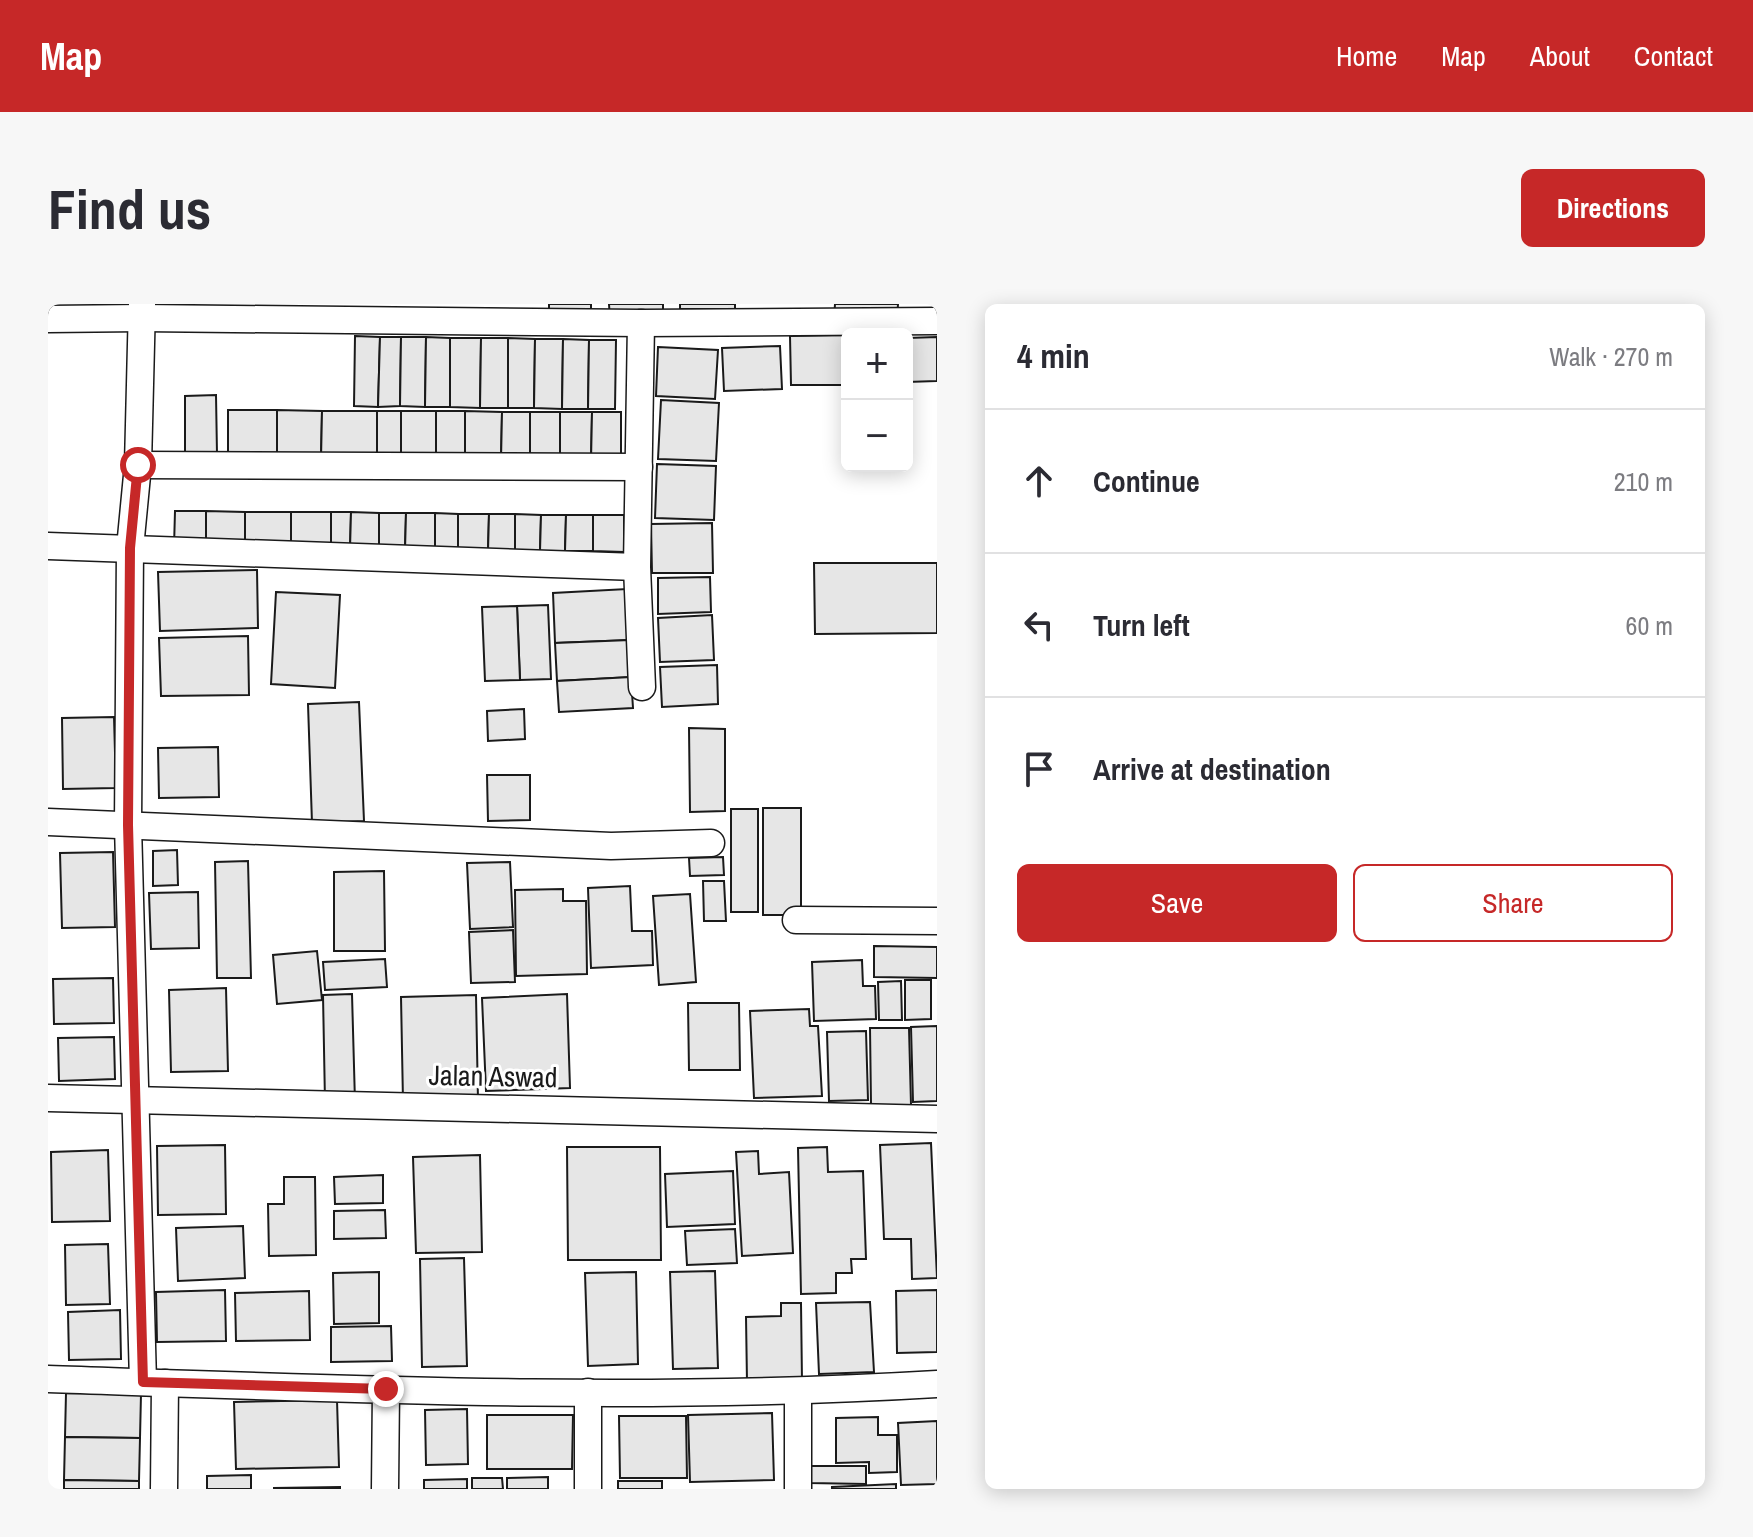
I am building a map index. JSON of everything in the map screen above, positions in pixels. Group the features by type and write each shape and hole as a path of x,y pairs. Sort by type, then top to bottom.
{"street":[{"path":"48,319 142,311 641,323 937,321"},
{"path":"142,311 138,465 130,548 128,825 137,1100 154,1383 164,1489"},
{"path":"641,323 637,567 642,687"},
{"path":"138,465 639,467"},
{"path":"48,546 637,567"},
{"path":"48,822 611,846 711,843"},
{"path":"796,920 937,921"},
{"name":"Jalan Aswad","path":"48,1098 937,1119"},
{"path":"48,1379 588,1392 798,1392 937,1384"},
{"path":"385,1489 386,1389"},
{"path":"588,1392 588,1489"},
{"path":"798,1392 798,1489"}],"building":[{"path":"549,304 591,304 591,310 549,311"},
{"path":"609,304 663,304 663,318 610,320"},
{"path":"680,304 735,304 735,309 680,309"},
{"path":"835,304 898,304 897,320 834,319"},
{"path":"841,335 841,385 791,385 790,336"},
{"path":"355,336 380,337 378,407 354,406"},
{"path":"380,337 401,337 400,406 378,407"},
{"path":"401,337 426,337 425,407 400,406"},
{"path":"426,337 450,338 450,407 425,407"},
{"path":"937,337 937,381 913,382 913,338"},
{"path":"450,338 481,338 480,408 450,407"},
{"path":"481,338 508,338 508,408 480,408"},
{"path":"508,338 535,339 534,408 508,408"},
{"path":"535,339 563,339 562,409 534,408"},
{"path":"563,339 589,340 588,409 562,409"},
{"path":"589,340 616,340 615,409 588,409"},
{"path":"780,346 782,389 724,391 722,348"},
{"path":"658,347 718,350 715,399 656,396"},
{"path":"216,395 217,454 185,454 185,396"},
{"path":"661,400 719,403 716,461 658,459"},
{"path":"228,410 277,410 277,458 228,458"},
{"path":"277,410 322,411 321,459 277,458"},
{"path":"322,411 377,411 377,459 321,459"},
{"path":"377,411 401,411 401,460 377,459"},
{"path":"401,411 436,411 436,460 401,460"},
{"path":"436,411 465,411 465,460 436,460"},
{"path":"465,411 502,412 501,460 465,460"},
{"path":"502,412 530,412 530,460 501,460"},
{"path":"530,412 560,412 560,460 530,460"},
{"path":"560,412 592,412 591,461 560,460"},
{"path":"592,412 621,412 621,461 591,461"},
{"path":"657,464 716,466 714,520 655,518"},
{"path":"175,511 206,511 206,548 174,547"},
{"path":"206,511 245,512 245,548 206,548"},
{"path":"245,512 291,512 291,548 245,548"},
{"path":"291,512 331,512 331,549 291,548"},
{"path":"331,512 351,512 350,549 331,549"},
{"path":"351,512 379,513 379,549 350,549"},
{"path":"379,513 406,513 405,550 379,549"},
{"path":"406,513 435,513 435,550 405,550"},
{"path":"435,513 458,514 458,550 435,550"},
{"path":"458,514 489,514 488,551 458,550"},
{"path":"489,514 515,514 515,551 488,551"},
{"path":"515,514 541,515 540,551 515,551"},
{"path":"541,515 566,515 565,551 540,551"},
{"path":"566,515 593,515 593,551 565,551"},
{"path":"593,515 624,515 624,552 593,551"},
{"path":"712,523 713,573 652,573 651,524"},
{"path":"814,563 937,563 937,633 815,634"},
{"path":"257,570 258,628 160,631 158,572"},
{"path":"710,577 711,612 658,614 658,578"},
{"path":"627,589 630,640 555,643 553,593"},
{"path":"276,592 340,595 335,688 271,684"},
{"path":"548,605 551,679 520,680 517,606"},
{"path":"517,606 520,680 485,681 482,607"},
{"path":"712,615 714,660 660,662 658,618"},
{"path":"248,636 249,695 161,696 159,638"},
{"path":"630,640 631,677 557,681 555,643"},
{"path":"717,665 718,704 662,707 660,667"},
{"path":"631,677 633,708 559,712 557,681"},
{"path":"359,702 364,821 312,823 308,704"},
{"path":"524,709 525,739 488,741 487,711"},
{"path":"114,717 116,788 63,789 62,718"},
{"path":"689,728 725,729 725,811 690,812"},
{"path":"218,747 219,797 159,798 158,748"},
{"path":"487,775 530,775 530,820 488,821"},
{"path":"763,808 801,808 801,915 763,915"},
{"path":"731,809 758,809 758,912 731,912"},
{"path":"177,850 178,885 153,886 153,851"},
{"path":"113,852 115,927 62,928 60,853"},
{"path":"723,857 724,875 690,876 689,858"},
{"path":"248,861 251,978 217,978 215,862"},
{"path":"510,862 513,927 470,929 467,863"},
{"path":"384,871 385,951 334,951 334,872"},
{"path":"703,881 724,881 726,921 704,921"},
{"path":"630,886 632,931 652,931 653,965 591,968 588,888"},
{"path":"563,889 563,901 586,901 587,974 516,976 515,890"},
{"path":"198,892 199,948 151,949 149,893"},
{"path":"690,894 696,982 659,985 653,896"},
{"path":"513,930 515,982 471,983 469,932"},
{"path":"874,946 937,947 937,978 874,977"},
{"path":"317,951 322,1000 277,1004 273,955"},
{"path":"385,959 387,987 325,990 323,962"},
{"path":"862,960 863,986 875,986 876,1019 814,1021 812,962"},
{"path":"113,978 114,1023 54,1024 53,979"},
{"path":"905,980 931,980 931,1019 905,1020"},
{"path":"901,981 902,1020 879,1020 878,982"},
{"path":"226,988 228,1071 171,1072 169,990"},
{"path":"352,994 355,1102 325,1102 323,995"},
{"path":"567,994 570,1088 486,1091 482,998"},
{"path":"476,995 478,1100 403,1101 401,997"},
{"path":"688,1003 739,1003 740,1070 689,1070"},
{"path":"809,1009 810,1026 818,1026 822,1096 754,1098 750,1011"},
{"path":"937,1026 937,1101 913,1102 911,1027"},
{"path":"870,1028 909,1028 911,1105 871,1105"},
{"path":"866,1031 868,1100 829,1101 827,1032"},
{"path":"114,1037 115,1079 59,1081 58,1038"},
{"path":"931,1143 937,1278 912,1279 911,1239 884,1239 880,1145"},
{"path":"225,1145 226,1214 158,1215 157,1146"},
{"path":"567,1147 660,1147 661,1260 568,1260"},
{"path":"827,1147 828,1172 863,1171 866,1259 851,1259 852,1273 836,1273 836,1293 801,1294 798,1148"},
{"path":"108,1150 110,1221 52,1222 51,1152"},
{"path":"758,1151 759,1174 789,1172 793,1253 742,1256 736,1152"},
{"path":"480,1155 482,1252 416,1253 413,1157"},
{"path":"733,1171 735,1224 667,1227 665,1174"},
{"path":"383,1175 383,1203 335,1204 334,1177"},
{"path":"284,1177 315,1177 316,1255 269,1256 268,1204 284,1204"},
{"path":"385,1210 386,1238 334,1239 334,1211"},
{"path":"243,1226 245,1278 178,1281 176,1228"},
{"path":"735,1229 737,1263 687,1265 685,1231"},
{"path":"108,1244 110,1304 66,1305 65,1245"},
{"path":"464,1258 467,1366 422,1367 420,1259"},
{"path":"715,1271 718,1368 673,1369 670,1272"},
{"path":"379,1272 379,1323 334,1324 333,1273"},
{"path":"636,1272 638,1364 588,1366 585,1273"},
{"path":"225,1290 226,1341 157,1342 156,1292"},
{"path":"937,1290 937,1352 897,1353 896,1291"},
{"path":"309,1291 310,1340 236,1341 235,1293"},
{"path":"870,1302 874,1372 819,1374 816,1303"},
{"path":"781,1303 801,1303 802,1381 747,1382 746,1317 781,1316"},
{"path":"120,1310 121,1359 69,1360 68,1312"},
{"path":"391,1326 392,1361 331,1362 331,1327"},
{"path":"66,1393 141,1394 140,1438 65,1437"},
{"path":"337,1400 339,1467 236,1469 234,1402"},
{"path":"467,1409 468,1464 426,1465 425,1410"},
{"path":"772,1413 774,1480 690,1482 688,1415"},
{"path":"487,1415 573,1415 572,1469 487,1469"},
{"path":"619,1416 686,1416 687,1478 620,1478"},
{"path":"878,1417 878,1435 897,1435 897,1472 869,1473 869,1462 836,1463 836,1418"},
{"path":"937,1421 937,1484 901,1485 898,1423"},
{"path":"65,1437 140,1438 139,1481 64,1480"},
{"path":"809,1466 866,1466 866,1484 809,1483"},
{"path":"251,1475 251,1489 207,1489 207,1476"},
{"path":"548,1477 548,1489 507,1489 507,1478"},
{"path":"472,1478 502,1478 503,1489 472,1489"},
{"path":"467,1479 467,1489 424,1489 424,1480"},
{"path":"64,1480 139,1481 139,1489 64,1489"},
{"path":"618,1481 662,1481 662,1489 618,1489"},
{"path":"896,1484 896,1489 832,1489 832,1487"},
{"path":"274,1488 340,1489 274,1489"}],"route":[{"path":"138,465 130,548 128,825 143,1382 386,1389"}]}
